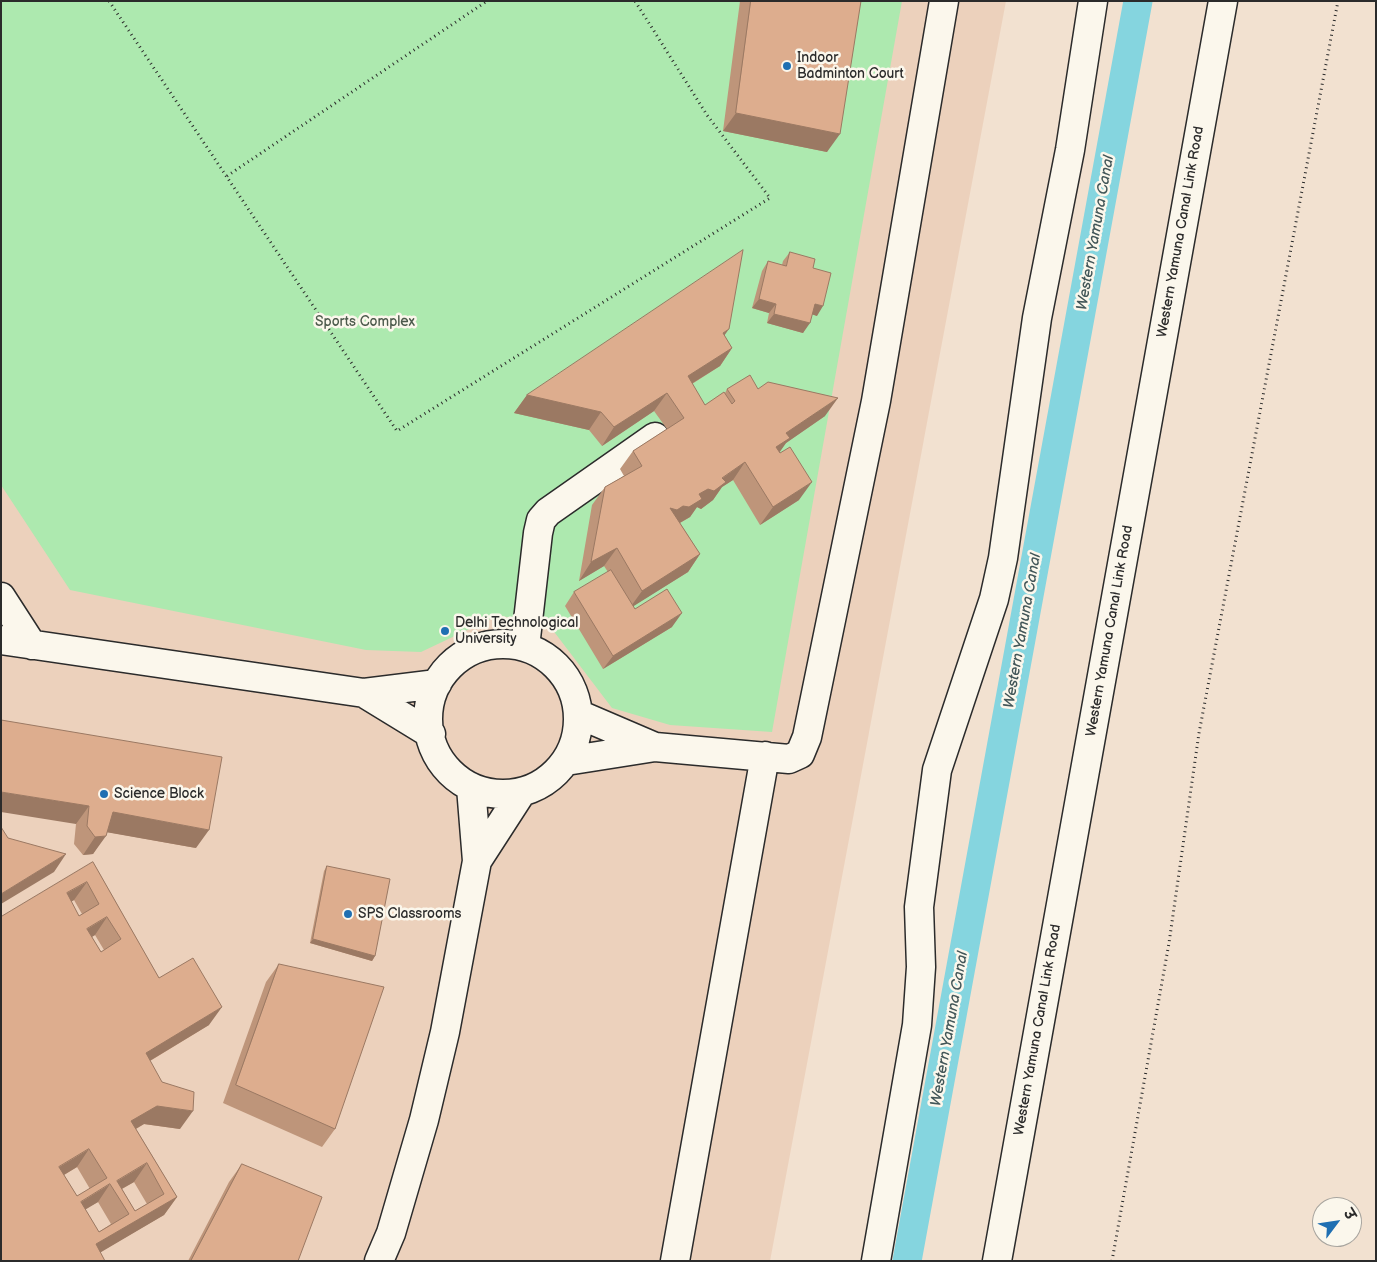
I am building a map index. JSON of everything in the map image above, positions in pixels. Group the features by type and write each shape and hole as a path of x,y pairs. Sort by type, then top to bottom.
{"street":[{"path":"566,761 655,747 789,759 800,754 807,738 876,401 944,1"},
{"path":"876,1261 916,1025 921,967 919,907 937,770 996,591 1037,318 1070,150 1093,1"},
{"name":"Western Yamuna Canal Link Road","path":"997,1261 1223,1"},
{"path":"525,647 541,520 548,512 584,485 655,437"},
{"path":"1,597 32,646"},
{"path":"1,640 364,693 436,684"},
{"path":"501,644 525,647 540,654 556,667 569,683 578,714 575,743 566,761 552,776 535,788 521,793 495,794 471,786 458,778 443,764 434,746 430,734 429,706 436,684 462,656 481,647 501,644"},
{"path":"364,693 430,734"},
{"path":"578,714 655,747"},
{"path":"675,1261 765,756"},
{"path":"379,1261 394,1224 443,1041 477,861 471,786"},
{"path":"477,861 521,793"}],"path":[{"path":"109,1 397,431 770,198 707,115 635,1"},
{"path":"227,176 487,1"},
{"path":"1112,1261 1170,943 1199,733 1338,1"}],"shaded area":[{"name":"Delhi Technological University","path":"1,1 1006,1 770,1261 1,1261"}],"green space":[{"name":"Sports Complex","path":"1,1 902,1 772,732 670,725 612,708 552,629 499,615 421,652 366,650 70,590 1,485"}],"building":[{"name":"Indoor Badminton Court","path":"751,1 861,1 840,134 736,113"},
{"path":"743,250 729,329 723,333 732,348 688,376 705,405 724,392 732,404 735,401 727,389 750,375 758,389 768,382 838,398 786,433 790,438 776,447 780,453 790,447 812,482 773,507 745,462 722,478 726,482 714,491 708,489 699,494 702,499 689,507 683,506 677,510 670,508 700,554 642,591 617,548 591,562 605,487 642,466 633,451 684,418 667,393 614,427 601,412 527,395"},
{"path":"790,252 815,259 813,268 831,273 823,306 815,304 810,323 774,314 776,304 759,299 768,261 786,266"},
{"path":"611,570 635,609 667,589 682,613 613,656 574,592"},
{"name":"Science Block","path":"1,720 222,757 209,830 113,812 106,836 95,837 87,826 89,806 1,792"},
{"path":"1,827 8,838 66,854 1,894"},
{"path":"93,862 159,978 193,958 222,1007 146,1053 162,1082 194,1092 193,1111 157,1106 131,1121 177,1197 96,1244 105,1261 1,1261 1,917","holes":["87,882 99,904 79,916 67,893","107,917 121,939 101,952 87,929","89,1149 107,1178 77,1196 59,1167","147,1163 164,1194 135,1211 117,1181","110,1184 129,1214 99,1232 81,1202"]},
{"name":"SPS Classrooms","path":"327,866 390,879 375,956 313,939"},
{"path":"279,964 384,987 335,1129 236,1085"},
{"path":"242,1164 322,1197 298,1261 191,1261"}],"waterway":[{"name":"Western Yamuna Canal","path":"907,1261 1138,1"}],"place":[{"name":"Indoor Badminton Court","path":"787,66"},
{"name":"Delhi Technological University","path":"445,631"},
{"name":"Science Block","path":"104,794"},
{"name":"SPS Classrooms","path":"348,914"}]}
